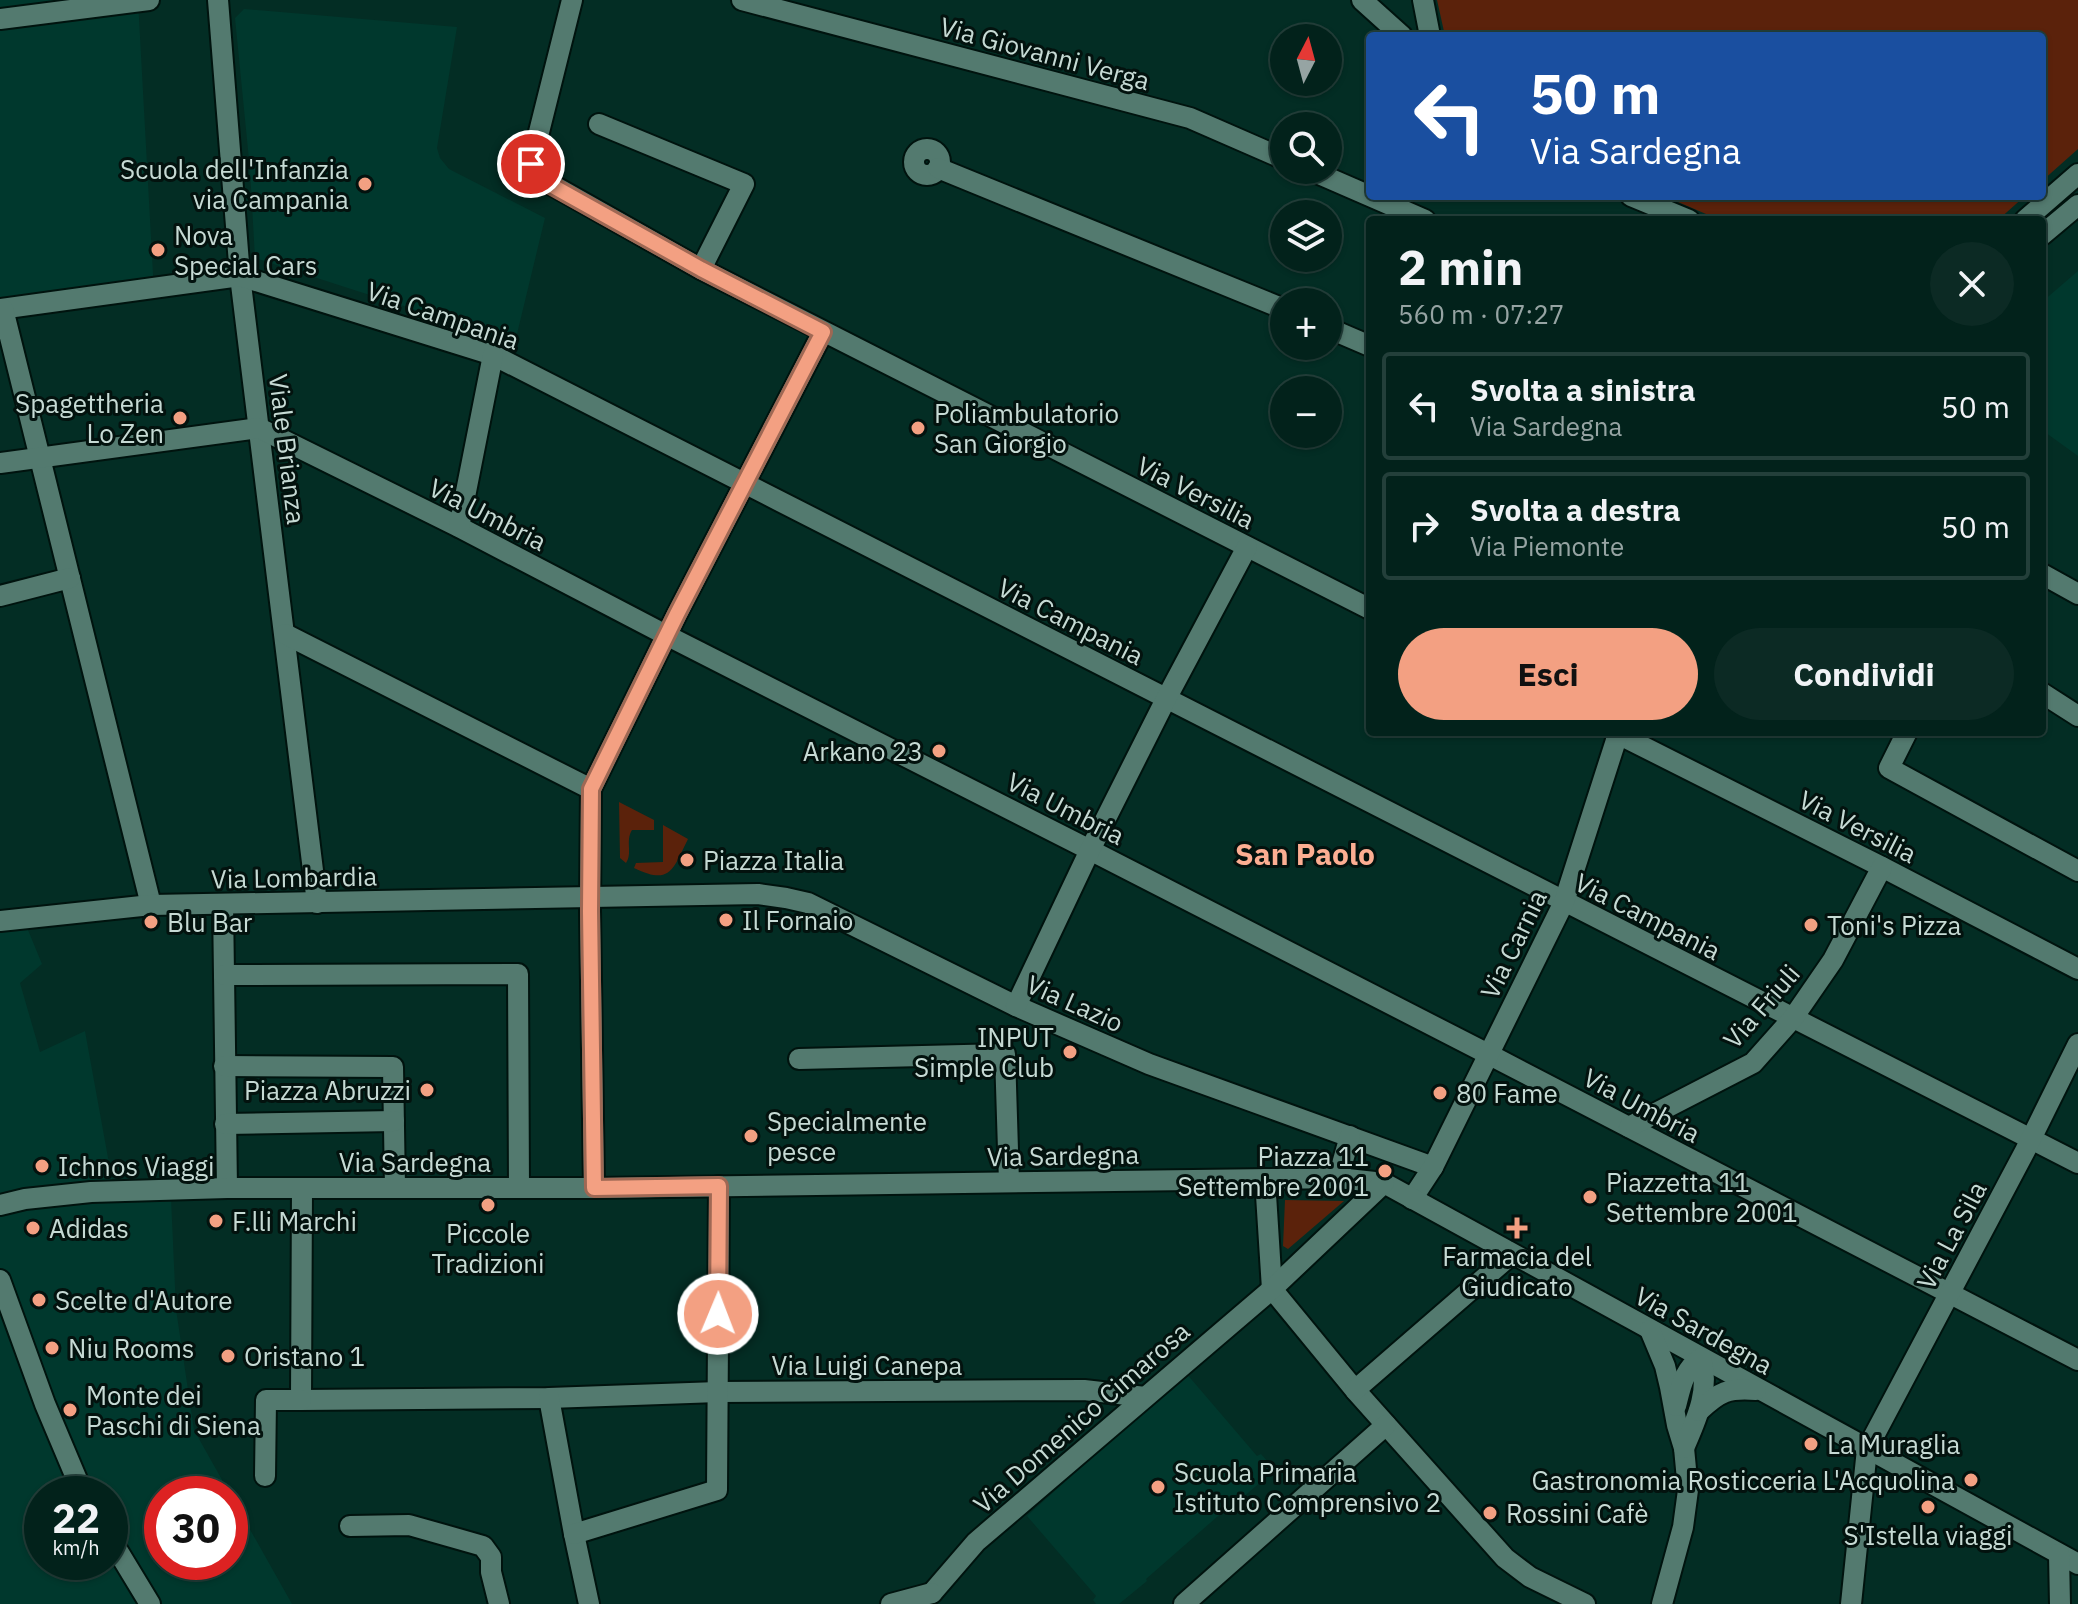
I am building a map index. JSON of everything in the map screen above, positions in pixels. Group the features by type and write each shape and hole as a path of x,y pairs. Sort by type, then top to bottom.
{"street":[{"path":"0,19 149,0"},
{"name":"Viale Brianza","path":"218,0 240,276 317,903"},
{"name":"Via Versilia","path":"572,0 531,164 532,172 540,179 701,269 1366,607"},
{"name":"Via Giovanni Verga","path":"742,0 1190,118 1270,153"},
{"path":"1362,0 1398,32"},
{"path":"1423,0 1429,32"},
{"path":"599,124 744,184 701,269"},
{"path":"938,168 1270,303"},
{"path":"2030,216 2078,174"},
{"path":"1342,184 1366,194"},
{"path":"1379,200 1416,216"},
{"path":"1641,200 1679,216"},
{"path":"2046,232 2078,205"},
{"name":"Via Campania","path":"1,309 240,276 493,355 2078,1163"},
{"path":"1,309 151,905"},
{"path":"594,1188 591,789 666,635 823,332"},
{"path":"1342,334 1366,344"},
{"path":"459,527 493,355"},
{"path":"0,463 259,428"},
{"name":"Via Umbria","path":"259,428 1090,850 2078,1360"},
{"path":"1016,1006 1090,850 1247,547"},
{"path":"2046,576 2078,594"},
{"path":"0,596 70,578"},
{"path":"285,634 591,789"},
{"path":"2046,696 2078,716"},
{"name":"Via Carnia","path":"1433,1167 1564,902 1615,736"},
{"name":"Via Versilia","path":"1622,736 2078,969"},
{"path":"1905,736 1889,768 2078,871"},
{"name":"Via Friuli","path":"1629,1127 1753,1063 1793,1018 1833,960 1882,867"},
{"name":"Via Lazio","path":"590,897 758,894 808,903 1016,1006 1149,1064 1350,1136"},
{"name":"Via Lombardia","path":"0,921 151,905 590,897"},
{"path":"223,904 227,1188"},
{"path":"224,975 518,974 519,1188"},
{"name":"Via La Sila","path":"1867,1449 2078,1044"},
{"path":"799,1059 1005,1054 1009,1182"},
{"path":"224,1066 393,1067 395,1188"},
{"path":"225,1124 394,1121"},
{"path":"1338,1178 1350,1136 1433,1167 1412,1199"},
{"name":"Via Sardegna","path":"0,1205 25,1199 91,1192 227,1188 594,1188 1338,1178 1384,1183 2078,1564"},
{"path":"1265,1179 1272,1289 1355,1390 1505,1558 1530,1577 1585,1604"},
{"name":"Via Domenico Cimarosa","path":"937,1598 976,1542 1272,1289 1384,1183"},
{"path":"574,1534 717,1490 719,1186"},
{"path":"301,1400 302,1189"},
{"path":"1355,1390 1512,1254"},
{"path":"0,1280 45,1404 75,1476"},
{"path":"1650,1330 1665,1366 1684,1448 1688,1490 1683,1527 1662,1604"},
{"path":"1675,1409 1690,1365 1701,1358 1705,1379 1699,1411 1684,1448"},
{"name":"Via Luigi Canepa","path":"265,1476 266,1400 549,1398 718,1392 1084,1390 1145,1397"},
{"path":"1699,1411 1715,1396 1725,1392 1760,1390"},
{"path":"549,1398 585,1603"},
{"path":"1184,1604 1386,1425"},
{"path":"1851,1604 1867,1449"},
{"path":"350,1526 409,1525 483,1546 491,1557 491,1572 499,1604"},
{"path":"2059,1554 2060,1604"},
{"path":"128,1568 150,1604"},
{"path":"891,1604 937,1598"}],"shaded area":[{"path":"0,0 138,0 154,292 0,308"},
{"path":"1437,0 2078,0 2078,149 2046,177 2046,32 1444,32"},
{"name":"Scuola dell'Infanzia via Campania","path":"244,9 457,27 437,148 440,158 449,169 545,218 517,334 509,340 255,258 235,18"},
{"path":"1673,200 2020,200 2002,216 1711,216"},
{"path":"2078,271 2078,456 2046,433 2046,299"},
{"path":"619,802 654,820 654,830 632,830 626,863 620,858"},
{"path":"663,825 688,839 674,866 663,875 634,868 636,863 663,862"},
{"path":"19,908 42,964 20,983 40,1052 85,1031 113,1185 171,1198 176,1309 194,1430 220,1476 144,1476 144,1580 248,1580 248,1526 292,1604 0,1604 0,910"},
{"path":"1285,1200 1344,1201 1288,1249 1283,1246"},
{"name":"Scuola Primaria Istituto Comprensivo 2","path":"1186,1373 1257,1456 1261,1454 1275,1470 1119,1604 1096,1604 1093,1600 1096,1596 1027,1516"}],"place":[{"name":"Scuola dell'Infanzia via Campania","path":"365,184"},
{"name":"Nova Special Cars","path":"158,250"},
{"name":"Spagettheria Lo Zen","path":"180,418"},
{"name":"Poliambulatorio San Giorgio","path":"918,428"},
{"name":"Arkano 23","path":"939,751"},
{"name":"Piazza Italia","path":"687,860"},
{"name":"Il Fornaio","path":"726,920"},
{"name":"Blu Bar","path":"151,922"},
{"name":"Toni's Pizza","path":"1811,925"},
{"name":"INPUT Simple Club","path":"1070,1052"},
{"name":"Piazza Abruzzi","path":"427,1090"},
{"name":"80 Fame","path":"1440,1093"},
{"name":"Specialmente pesce","path":"751,1136"},
{"name":"Ichnos Viaggi","path":"42,1166"},
{"name":"Piazza 11 Settembre 2001","path":"1385,1171"},
{"name":"Piazzetta 11 Settembre 2001","path":"1590,1197"},
{"name":"Piccole Tradizioni","path":"488,1205"},
{"name":"F.lli Marchi","path":"216,1221"},
{"name":"Adidas","path":"33,1228"},
{"name":"Farmacia del Giudicato","path":"1517,1228"},
{"name":"Scelte d'Autore","path":"39,1300"},
{"name":"Niu Rooms","path":"52,1348"},
{"name":"Oristano 1","path":"228,1356"},
{"name":"Monte dei Paschi di Siena","path":"70,1410"},
{"name":"La Muraglia","path":"1811,1444"},
{"name":"Gastronomia Rosticceria L'Acquolina","path":"1971,1480"},
{"name":"Scuola Primaria Istituto Comprensivo 2","path":"1158,1487"},
{"name":"S'Istella viaggi","path":"1928,1507"},
{"name":"Rossini Cafè","path":"1490,1513"}],"district":[{"name":"San Paolo","path":"1305,853"}],"route":[{"path":"531,164 532,172 540,179 701,269 823,332 677,614 591,789 594,1188 719,1186 718,1314"}]}
